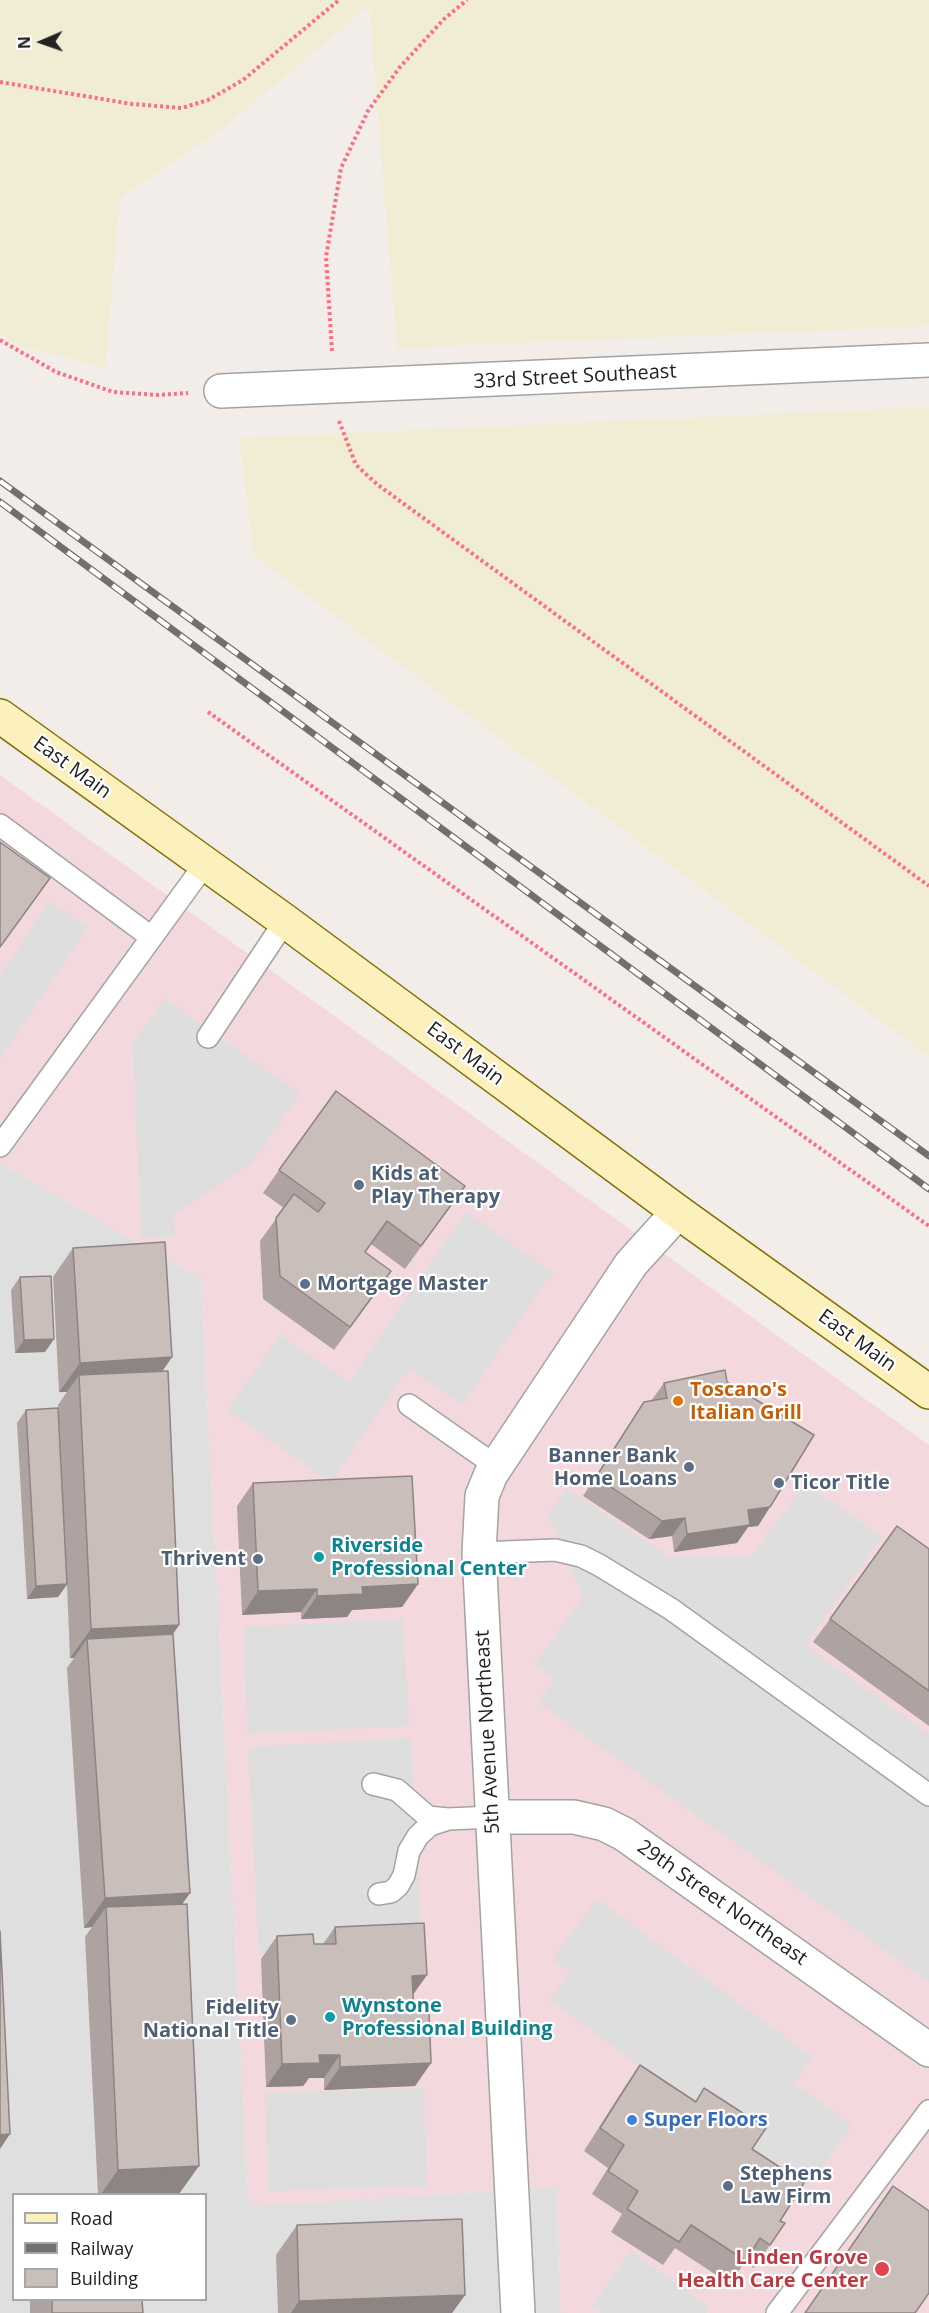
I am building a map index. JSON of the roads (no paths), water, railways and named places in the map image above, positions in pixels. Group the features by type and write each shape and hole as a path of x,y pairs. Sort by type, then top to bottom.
{"main road":[{"name":"East Main","path":"0,716 285,921 678,1212 929,1392"}],"street":[{"name":"33rd Street Southeast","path":"221,392 929,360"},
{"name":"5th Avenue Northeast","path":"518,2313 479,1553 482,1496 485,1484 496,1466 631,1264 678,1212"},
{"name":"29th Street Northeast","path":"493,1817 574,1817 604,1824 624,1834 929,2050"}],"lane":[{"path":"0,825 151,937"},
{"path":"0,1146 205,864"},
{"path":"208,1037 285,921"},
{"path":"409,1405 496,1466"},
{"path":"479,1553 555,1550 581,1556 599,1565 671,1609 929,1795"},
{"path":"373,1784 397,1790 428,1816 448,1819 493,1817"},
{"path":"379,1894 391,1892 398,1886 404,1875 409,1851 418,1836 430,1825 448,1819"},
{"path":"777,2313 929,2111"}],"railway":[{"path":"0,481 929,1156"},
{"path":"0,502 929,1189"}],"place":[{"name":"Kids at Play Therapy","path":"359,1185"},
{"name":"Mortgage Master","path":"305,1284"},
{"name":"Toscano's Italian Grill","path":"678,1401"},
{"name":"Banner Bank Home Loans","path":"689,1467"},
{"name":"Ticor Title","path":"779,1483"},
{"name":"Riverside Professional Center","path":"319,1557"},
{"name":"Thrivent","path":"258,1559"},
{"name":"Wynstone Professional Building","path":"330,2017"},
{"name":"Fidelity National Title","path":"291,2020"},
{"name":"Super Floors","path":"632,2120"},
{"name":"Stephens Law Firm","path":"728,2186"},
{"name":"Linden Grove Health Care Center","path":"882,2269"}]}
